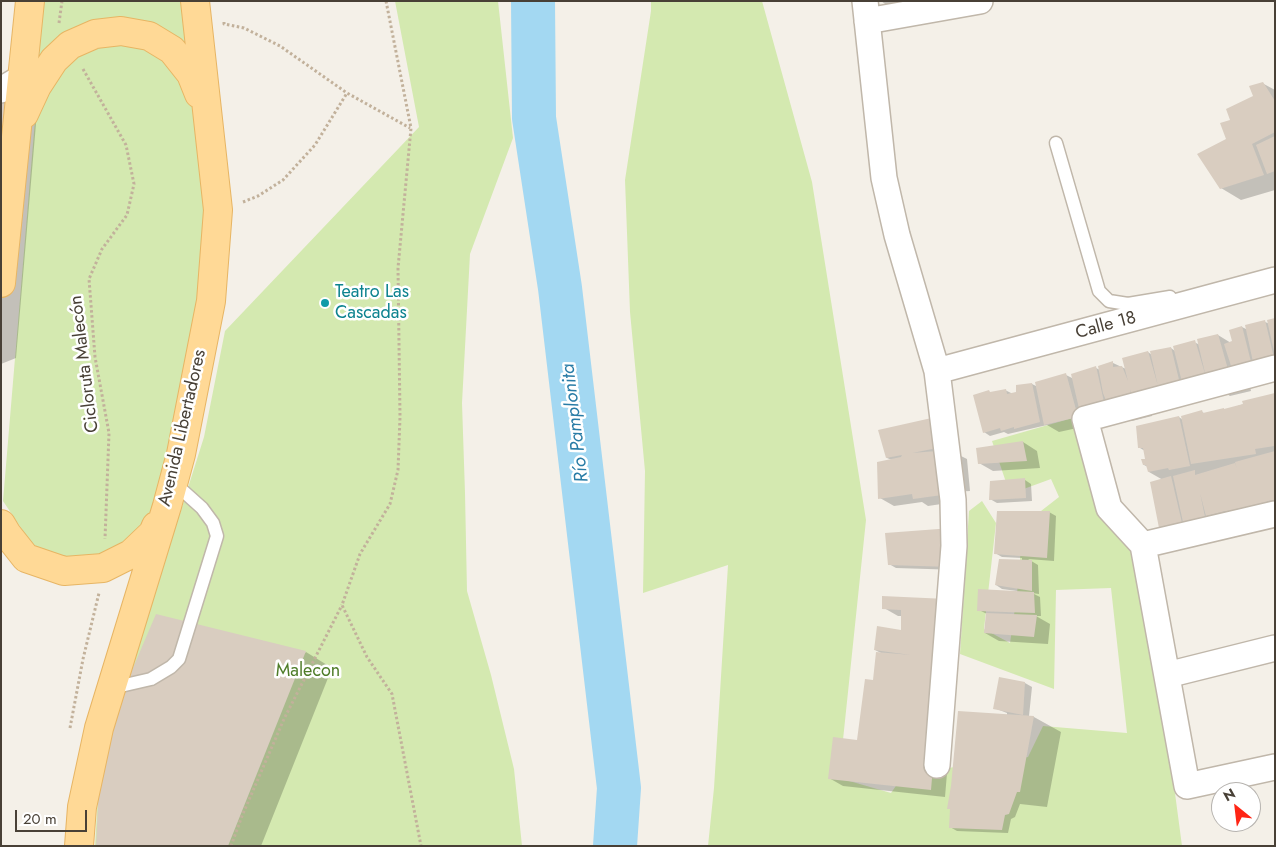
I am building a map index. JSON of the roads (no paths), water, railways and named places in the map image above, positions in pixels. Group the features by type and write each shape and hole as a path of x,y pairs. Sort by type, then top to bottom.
{"main road":[{"path":"1,283 16,130 11,84 30,1"},
{"name":"Avenida Libertadores","path":"79,846 82,806 98,728 181,454 211,302 218,210 195,1"},
{"path":"16,130 36,86 54,60 70,45 95,34 121,31 149,36 172,50 191,74 206,109"},
{"path":"1,524 26,558 64,571 103,568 131,554 153,533 170,494"}],"street":[{"path":"937,765 954,546 954,500 937,371 897,235 884,178 866,11 980,1"},
{"name":"Calle 18","path":"937,371 1275,280"},
{"path":"1275,368 1085,419 1109,508 1143,545 1188,786 1275,767"},
{"path":"1143,545 1275,514"},
{"path":"1167,675 1275,648"}],"lane":[{"path":"1056,143 1098,291 1109,301 1128,304 1209,291 1237,290"},
{"path":"111,688 151,679 171,667 179,659 217,536 213,523 202,508 170,494"}],"waterway":[{"name":"Río Pamplonita","path":"533,1 534,118 560,288 619,788 615,846"}],"place":[{"name":"Teatro Las Cascadas","path":"325,303"}],"park label":[{"name":"Malecon","path":"308,672"}]}
